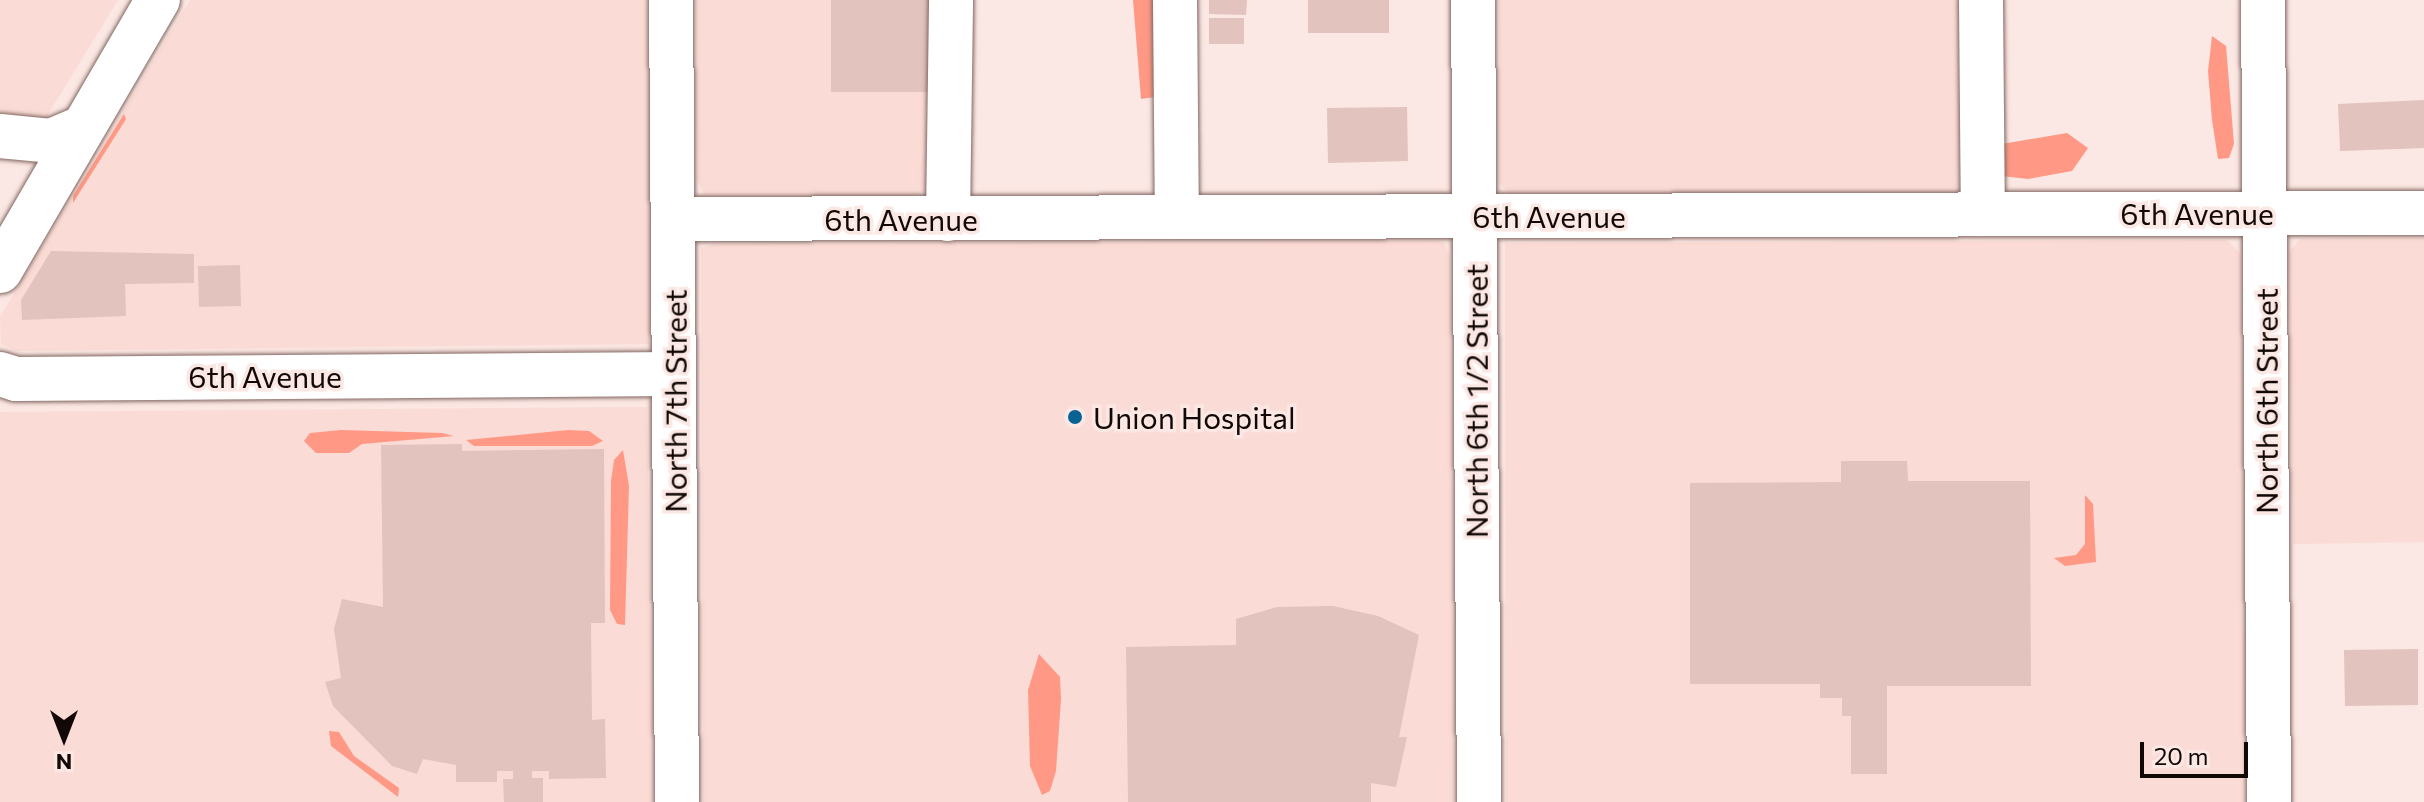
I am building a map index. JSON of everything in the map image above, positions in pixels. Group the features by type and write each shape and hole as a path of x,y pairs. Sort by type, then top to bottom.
{"street":[{"path":"0,271 158,0"},
{"name":"North 7th Street","path":"671,0 677,802"},
{"path":"948,219 951,0"},
{"path":"1175,0 1177,217"},
{"name":"North 6th 1/2 Street","path":"1473,0 1479,802"},
{"path":"1981,0 1983,214"},
{"name":"North 6th Street","path":"2263,0 2269,802"},
{"path":"0,136 51,141 82,128"},
{"name":"6th Avenue","path":"673,219 2424,213"},
{"name":"6th Avenue","path":"0,374 16,379 674,374"}],"shaded area":[{"path":"0,0 118,0 44,121 0,119"},
{"path":"190,0 647,0 649,344 16,351 1,344 0,317"},
{"path":"696,0 942,0 931,187 915,196 705,196 697,180"},
{"path":"1133,0 1166,0 1162,96 1141,99"},
{"path":"1499,0 1972,0 1965,192 1510,194 1500,184"},
{"path":"2212,36 2226,46 2234,144 2229,158 2218,159 2212,120 2208,71"},
{"path":"124,114 126,119 73,203 73,196"},
{"path":"2067,133 2088,148 2072,171 2028,179 2002,176 2002,144"},
{"path":"2424,238 2424,542 2293,544 2289,252 2300,239"},
{"path":"2227,240 2241,254 2245,802 1506,802 1505,243"},
{"name":"Union Hospital","path":"1444,243 1450,257 1454,802 703,802 701,248 715,244"},
{"path":"647,407 653,802 0,802 0,412"},
{"path":"341,430 454,436 362,444 349,453 316,453 304,441 310,433"},
{"path":"568,430 589,431 603,441 592,446 474,446 466,440"},
{"path":"623,450 629,486 625,625 617,624 610,610 611,481 614,460"},
{"path":"2085,495 2093,504 2096,562 2065,566 2054,558 2076,555 2085,544"},
{"path":"1039,654 1060,677 1061,699 1056,771 1050,791 1042,795 1030,766 1028,690"},
{"path":"329,731 339,732 354,756 399,788 398,797 331,746"}],"building":[{"path":"831,0 930,0 930,92 831,92"},
{"path":"1209,0 1247,0 1246,15 1209,14"},
{"path":"1308,0 1389,0 1389,33 1308,33"},
{"path":"1209,18 1244,18 1244,44 1209,44"},
{"path":"2424,100 2424,148 2340,151 2338,104"},
{"path":"1407,107 1408,161 1328,163 1327,108"},
{"path":"51,251 194,254 194,283 125,284 126,316 22,320 21,300"},
{"path":"240,265 241,306 199,307 198,266"},
{"path":"462,444 462,451 604,449 605,623 591,623 592,720 605,719 606,778 549,779 549,771 532,771 532,778 543,778 543,802 504,802 503,779 513,779 513,771 497,771 497,782 456,782 456,765 423,759 417,774 392,766 333,706 325,682 341,678 334,629 342,599 383,607 381,445"},
{"path":"1841,461 1907,461 1908,481 2030,481 2031,686 1887,686 1887,774 1851,774 1851,716 1842,716 1842,698 1820,698 1820,684 1690,684 1690,483 1841,482"},
{"path":"1333,606 1378,616 1419,635 1399,737 1407,737 1396,787 1371,783 1371,802 1128,802 1126,647 1236,645 1236,619 1277,607"},
{"path":"2418,649 2418,705 2345,706 2344,650"}],"place":[{"name":"Union Hospital","path":"1075,417"}]}
